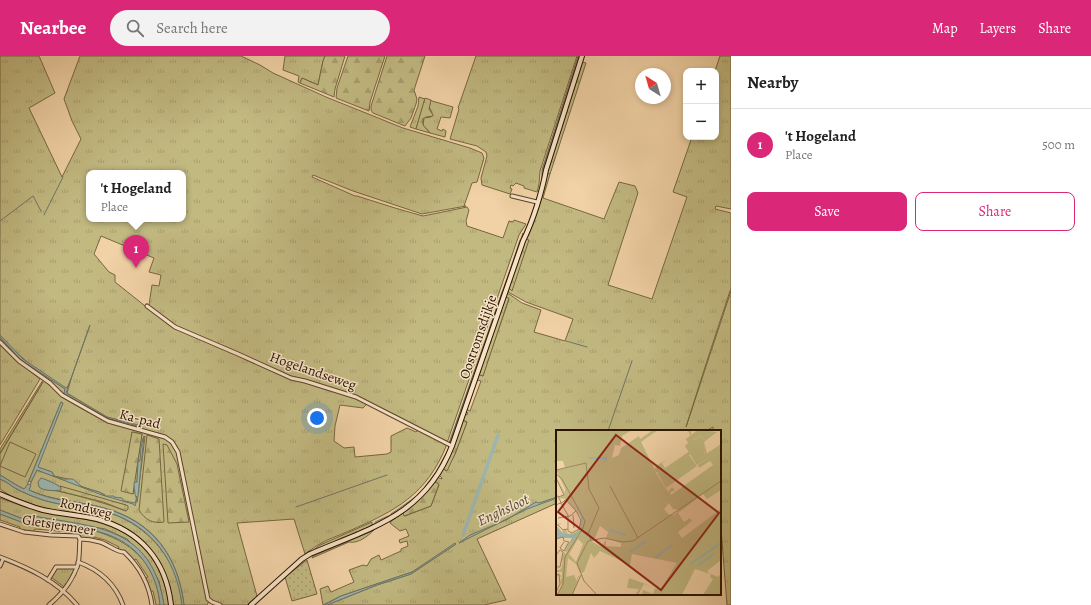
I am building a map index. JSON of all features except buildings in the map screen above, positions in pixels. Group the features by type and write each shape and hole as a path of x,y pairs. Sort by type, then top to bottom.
{"street":[{"name":"Oostromsdijkje","path":"252,605 290,568 306,556 384,522 406,509 421,496 437,476 452,446 544,185 546,170 582,56"},
{"path":"512,196 537,202"},
{"name":"Hogelandseweg","path":"147,306 174,327 228,349 291,378 356,397 452,446"},
{"name":"Ka-pad","path":"0,342 19,361 50,383 62,395 108,421 163,436 175,445 178,452 208,599 220,605"},
{"name":"Rondweg","path":"0,494 22,504 44,510 96,519 126,531 144,544 156,559 167,582 171,605"},
{"name":"Gletsjermeer","path":"0,524 24,532 78,536 80,539 92,540 124,552 145,579 150,592 152,605"},
{"path":"49,605 63,591 77,567 80,539"},
{"path":"0,566 2,558 36,572 63,591 77,605"},
{"path":"78,562 98,571 118,593 123,605"},
{"path":"48,580 56,567 77,567"}],"green space":[{"path":"0,56 39,56 55,93 29,108 62,177 81,139 72,121 64,99 80,56 241,56 273,73 326,97 403,128 470,148 482,153 484,158 477,182 472,183 464,206 466,206 422,214 353,191 313,175 312,177 355,196 423,216 467,207 469,210 466,221 467,226 503,238 509,221 513,222 514,220 526,224 519,235 447,443 356,396 313,382 291,377 228,348 175,327 147,306 149,305 152,285 159,286 161,275 149,272 154,258 101,236 94,254 109,272 115,275 115,282 169,325 291,379 305,381 346,394 367,404 363,408 340,405 335,426 334,441 344,448 354,447 355,457 387,454 391,452 391,436 407,428 416,432 418,430 447,444 439,462 430,476 408,499 381,516 325,541 305,554 294,519 237,523 257,596 247,605 223,605 211,601 208,595 177,446 169,438 105,419 62,394 50,382 16,358 0,340 0,337 20,359 47,377 31,365 0,335","holes":["71,379 67,393 107,417 143,427 132,426 112,420 92,410 64,394 65,389 52,381 67,388"]},
{"path":"285,56 325,56 318,85 302,78 300,83 298,82 299,76 283,70"},
{"path":"325,56 345,56 334,97 300,83 302,78 318,85"},
{"path":"348,56 385,56 370,102 369,111 336,98 337,88"},
{"path":"387,56 425,56 414,90 417,99 416,104 411,118 405,126 373,113 371,110"},
{"path":"476,56 577,56 540,171 537,192 524,188 524,186 516,183 513,186 511,185 510,188 512,189 510,194 482,185 481,178 487,156 486,152 477,146 450,139 459,109 458,108"},
{"path":"578,56 581,56 542,180 542,170"},
{"path":"720,56 731,56 731,209 716,206 715,209 731,213 731,288 686,427 731,291 731,605 727,605 721,528 721,430 713,430 713,427 708,430 556,430 556,503 477,539 506,600 484,605 327,605 377,585 411,574 456,544 412,572 341,596 323,605 320,589 328,586 331,592 354,582 349,570 363,565 367,566 371,559 379,555 381,560 401,551 401,549 408,546 407,541 400,543 399,540 409,536 406,529 400,531 390,522 403,513 405,516 431,506 439,485 435,482 437,477 442,479 439,475 443,468 446,471 455,454 467,422 463,420 465,414 467,415 468,413 465,412 466,409 470,411 481,381 477,380 478,374 483,376 509,299 505,297 506,294 509,294 522,303 541,310 534,332 565,341 573,319 526,302 508,292 547,173 550,174 543,198 604,219 619,182 635,186 638,193 608,285 652,299 687,197 673,192 691,140 719,140 719,68 716,68"},
{"path":"582,62 586,63 550,174 547,173"},
{"path":"419,97 425,99 416,129 410,127 418,106"},
{"path":"425,98 431,100 429,109 433,116 423,119 423,125 430,133 416,129"},
{"path":"431,100 453,107 450,118 441,117 437,129 442,131 443,129 446,131 445,137 430,133 423,125 424,118 431,117 432,112 429,107"},
{"path":"523,233 524,235 452,442 449,443"},
{"path":"525,239 529,240 512,291 508,287"},
{"path":"505,297 509,298 483,376 478,374"},
{"path":"0,343 18,362 40,379 0,445"},
{"path":"43,380 74,404 103,420 162,437 170,441 176,449 202,577 209,601 207,605 184,605 181,587 169,556 149,531 136,522 121,514 104,508 57,499 29,490 37,470 80,486 68,479 54,476 52,472 37,467 63,403 61,402 26,488 24,489 0,475 0,454 43,382 0,453 0,449","holes":["132,432 142,434 134,483 137,482 138,462 140,461 143,438 145,436 137,502 134,487 133,494","45,479 51,483 71,490 126,505 126,511 86,498 59,491 46,490 41,488"]},
{"path":"463,420 467,422 447,471 443,468 451,452"},
{"path":"132,432 142,434 133,494 121,491"},
{"path":"147,435 159,439 164,522 153,522 144,516 139,510"},
{"path":"10,442 36,454 25,477 0,466"},
{"path":"163,444 167,445 177,464 189,522 168,523"},
{"path":"0,479 18,490 40,499 57,504 100,510 113,514 137,527 165,554 178,581 182,605 173,605 170,586 160,563 150,549 132,533 120,526 32,505 14,498 0,489"},
{"path":"435,482 439,484 431,506 404,516 403,513 418,501"},
{"path":"60,486 126,505 128,506 128,509 126,511 103,502 59,491 61,488"},
{"path":"0,498 25,507 103,523 124,533 142,546 156,563 166,586 169,605 164,605 159,581 146,558 127,539 105,529 31,516 23,519 0,510"},
{"path":"0,514 24,523 33,520 91,528 92,530 119,540 130,547 147,565 158,590 160,605 156,605 153,591 151,591 146,578 148,577 136,559 134,560 129,555 118,549 119,547 105,540 94,537 93,539 81,538 80,535 69,535 69,532 35,529 33,532 19,529 20,527 0,520"},
{"path":"372,522 372,526 308,554 320,545"},
{"path":"373,529 374,530 369,535 359,541 349,542 312,558 313,555"},
{"path":"307,560 317,594 292,601 285,577"},
{"path":"57,568 75,568 64,587 51,577"}],"water":[{"path":"90,325 66,393 107,417 142,427 106,418 64,394 65,389 20,359 0,337 0,335 23,359 66,388 68,387"},
{"path":"61,402 63,403 38,467 52,472 54,476 62,479 73,479 82,487 99,492 106,496 114,496 122,498 124,501 135,503 137,497 135,495 134,483 137,482 138,462 140,461 141,447 144,436 138,496 135,506 133,504 102,495 37,470 31,482 29,481"},
{"path":"0,475 24,489 28,484 31,485 29,490 38,494 104,508 121,514 136,522 160,543 169,556 181,587 184,605 182,605 174,572 166,557 157,544 133,523 100,510 57,504 36,498 18,490 0,479"},
{"path":"41,478 58,485 61,490 55,491 39,487 38,482"},
{"path":"556,497 556,498 527,509 511,517 536,502 539,503"},
{"path":"0,510 23,519 33,516 99,528 118,535 134,545 147,560 158,579 164,605 160,605 156,584 147,566 141,557 125,543 110,535 92,530 91,528 33,520 24,523 0,514"},
{"path":"500,522 459,543 470,535"},
{"path":"455,543 456,544 411,574 324,605 341,596 412,572"}],"waterway":[{"path":"543,168 579,56"},
{"path":"44,215 63,177"},
{"path":"0,221 33,196 41,211"},
{"path":"507,280 520,240"},
{"path":"503,290 505,286"},
{"path":"474,375 502,292"},
{"path":"566,341 587,347"},
{"path":"608,430 632,361"},
{"path":"450,442 472,379"},
{"path":"463,535 498,435"},
{"path":"422,491 436,472 449,448"},
{"path":"296,507 387,475"},
{"path":"391,514 417,496"},
{"path":"375,522 388,516"},
{"name":"Enghsloot","path":"503,521 509,518"},
{"path":"313,556 372,531"}],"place":[{"name":"'t Hogeland","path":"136,268"}]}
